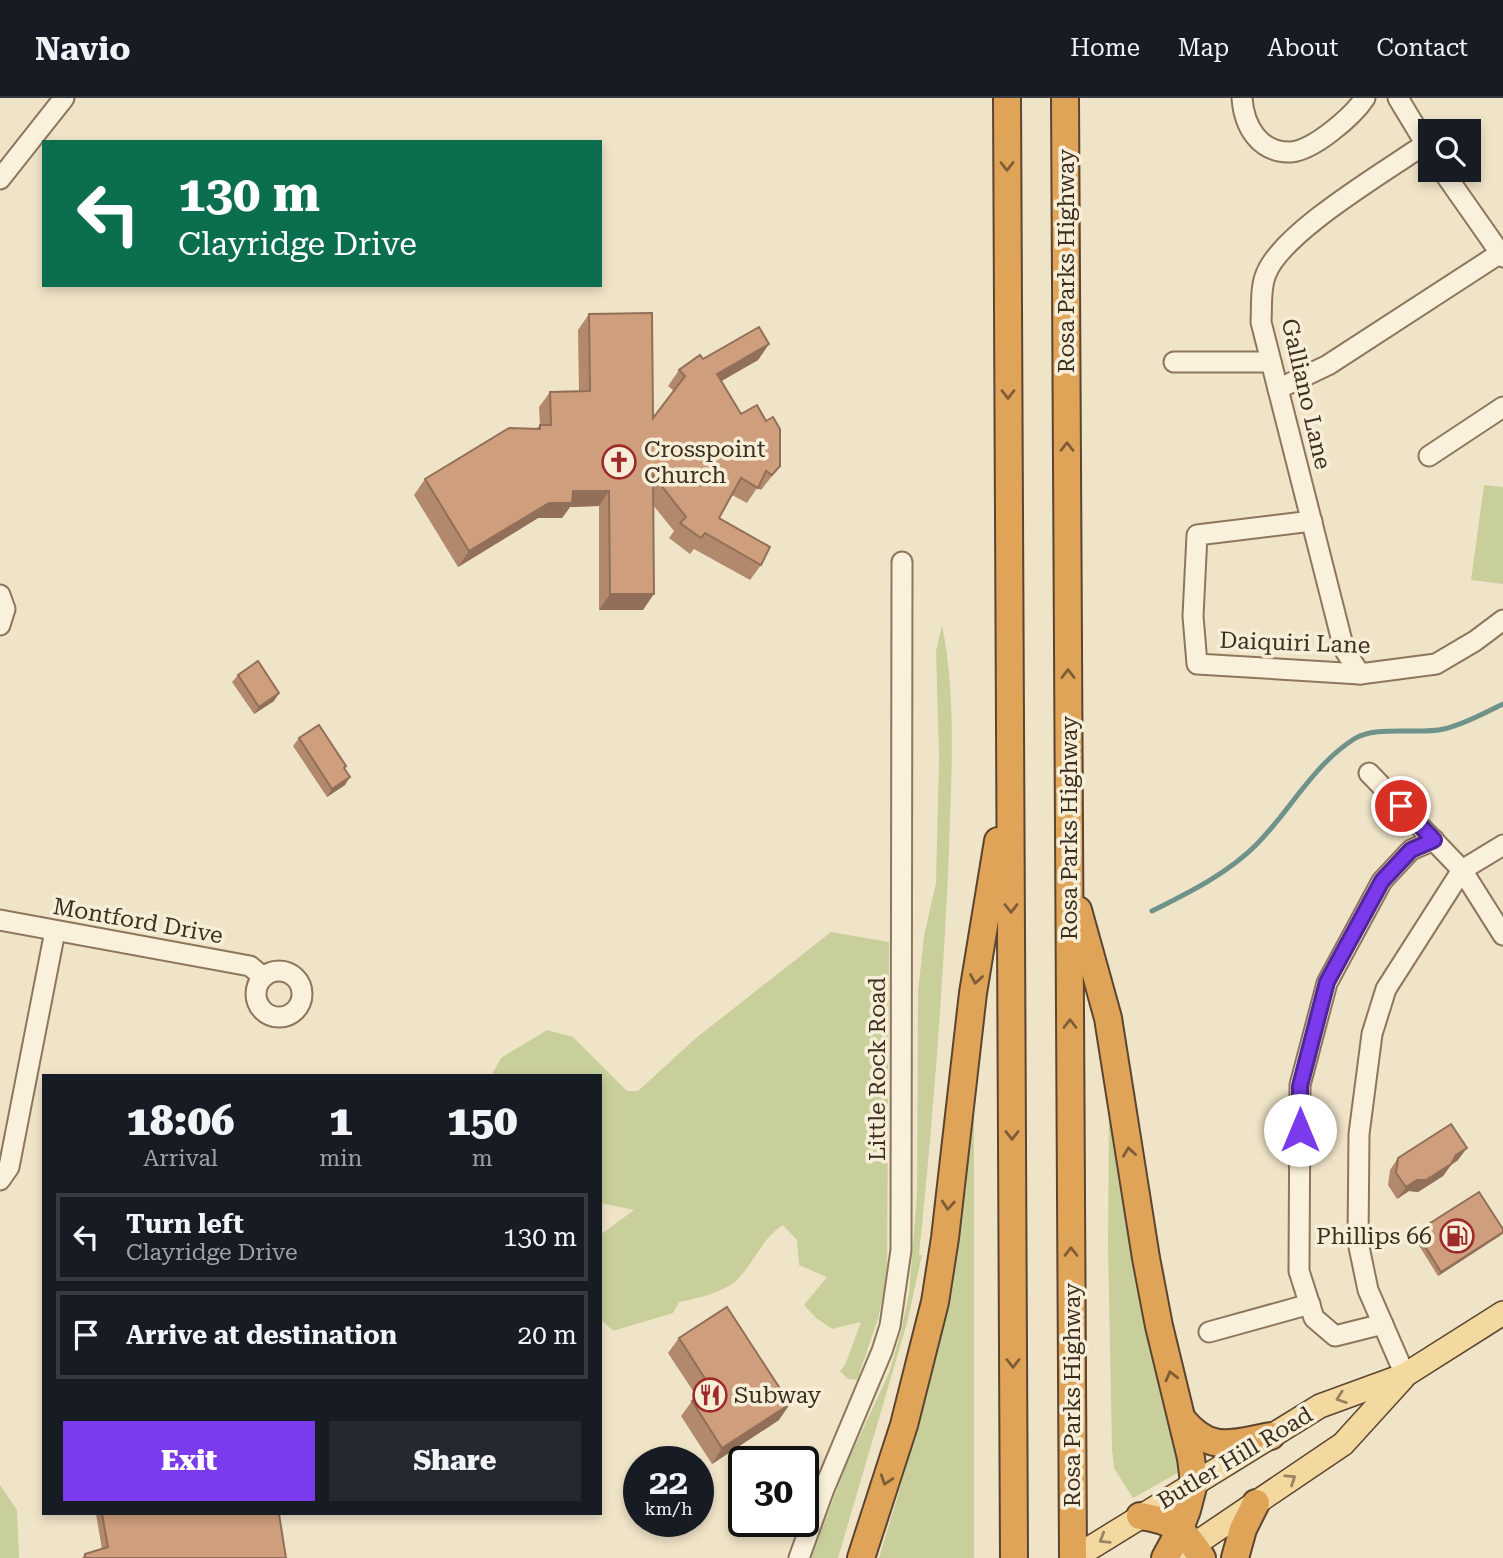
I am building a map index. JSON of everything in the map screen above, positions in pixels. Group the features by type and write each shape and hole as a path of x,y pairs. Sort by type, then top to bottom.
{"highway":[{"path":"1007,98 1014,1558"},
{"name":"Rosa Parks Highway","path":"1065,98 1073,1558"},
{"path":"862,1558 904,1425 935,1302 945,1238 973,993 1010,766"},
{"path":"1070,878 1108,1018 1146,1258 1191,1458 1194,1483 1187,1548"},
{"path":"1182,1419 1204,1440 1219,1443 1272,1436"},
{"path":"1235,1558 1243,1529 1256,1503"},
{"path":"1140,1516 1165,1520 1187,1548"},
{"path":"1165,1558 1187,1548"}],"main road":[{"name":"Butler Hill Road","path":"1073,1558 1320,1406 1405,1375 1503,1313"},
{"name":"Butler Hill Road","path":"1187,1548 1343,1444 1405,1375"}],"street":[{"path":"0,178 64,98"},
{"path":"1242,98 1244,118 1255,136 1267,148 1292,152 1308,146 1344,121 1356,112 1365,98"},
{"path":"1398,98 1418,132"},
{"name":"Galliano Lane","path":"1360,674 1344,649 1261,323 1264,277 1274,257 1316,220 1418,154"},
{"path":"1278,389 1328,365 1501,255 1450,182"},
{"path":"1174,362 1271,362"},
{"path":"1429,456 1503,407"},
{"name":"Daiquiri Lane","path":"1312,521 1197,535 1194,616 1197,664 1360,674 1436,664 1475,641 1503,620"},
{"name":"Little Rock Road","path":"799,1558 890,1326 901,1250 902,562"},
{"path":"0,596 5,609 0,625"},
{"path":"1369,773 1462,870 1503,935"},
{"path":"1383,1324 1335,1336 1314,1318 1300,1271 1300,1086 1327,982 1382,881 1411,850 1434,840"},
{"path":"1405,1375 1368,1290 1358,1241 1359,1134 1371,1034 1386,989 1462,870 1503,845"},
{"name":"Montford Drive","path":"0,920 250,966 263,977"},
{"path":"0,1180 9,1167 55,931"},
{"path":"1209,1332 1310,1304"}],"green space":[{"path":"1484,485 1503,487 1503,584 1471,580"},
{"path":"942,625 950,682 951,796 941,1004 919,1255 922,1255 907,1323 838,1558 811,1558 847,1463 889,1373 909,1293 917,1195 918,992 924,936 936,883 939,758 936,651"},
{"path":"831,932 889,942 887,1276 878,1319 857,1380 848,1379 840,1371 845,1365 861,1322 832,1329 804,1305 827,1277 799,1265 797,1240 783,1225 770,1236 732,1284 710,1294 679,1302 673,1313 613,1331 602,1320 602,1234 634,1210 602,1203 602,1074 492,1074 501,1058 547,1030 573,1037 627,1091 638,1091 696,1038"},
{"path":"1109,1106 1124,1210 1147,1331 1181,1466 1181,1470 1176,1474 1133,1498 1114,1468 1112,1450 1108,1246"},
{"path":"968,1118 974,1119 974,1558 879,1558 906,1468 946,1313 957,1248"},
{"path":"0,1485 17,1510 19,1558 0,1558"}],"building":[{"name":"Crosspoint Church","path":"652,313 653,418 685,376 679,370 700,355 703,359 759,327 769,344 717,374 741,414 757,405 766,421 773,417 780,429 780,466 772,475 766,471 758,488 741,478 719,518 770,547 761,565 705,533 701,538 680,523 686,517 653,475 654,594 610,594 609,491 573,491 572,503 549,503 469,551 425,479 509,428 540,429 540,425 551,425 550,392 590,391 589,314"},
{"path":"258,661 279,693 259,707 238,675"},
{"path":"319,725 346,766 344,768 350,777 332,789 299,738"},
{"path":"1451,1124 1467,1148 1456,1155 1451,1164 1426,1180 1417,1180 1406,1187 1396,1173 1398,1158"},
{"name":"Phillips 66","path":"1479,1192 1503,1232 1441,1272 1416,1232"},
{"path":"727,1307 790,1404 722,1448 692,1401 711,1388 679,1338"},
{"path":"102,1515 279,1515 286,1558 85,1558 85,1554 108,1547"}],"waterway":[{"path":"1152,911 1207,882 1245,855 1268,832 1313,775 1354,739 1374,732 1444,729 1503,704"}],"place":[{"name":"Crosspoint Church","path":"619,462"},
{"name":"Phillips 66","path":"1457,1236"},
{"name":"Subway","path":"710,1395"}],"route":[{"path":"1300,1130 1300,1086 1327,982 1382,881 1411,850 1434,840 1401,806"}]}
